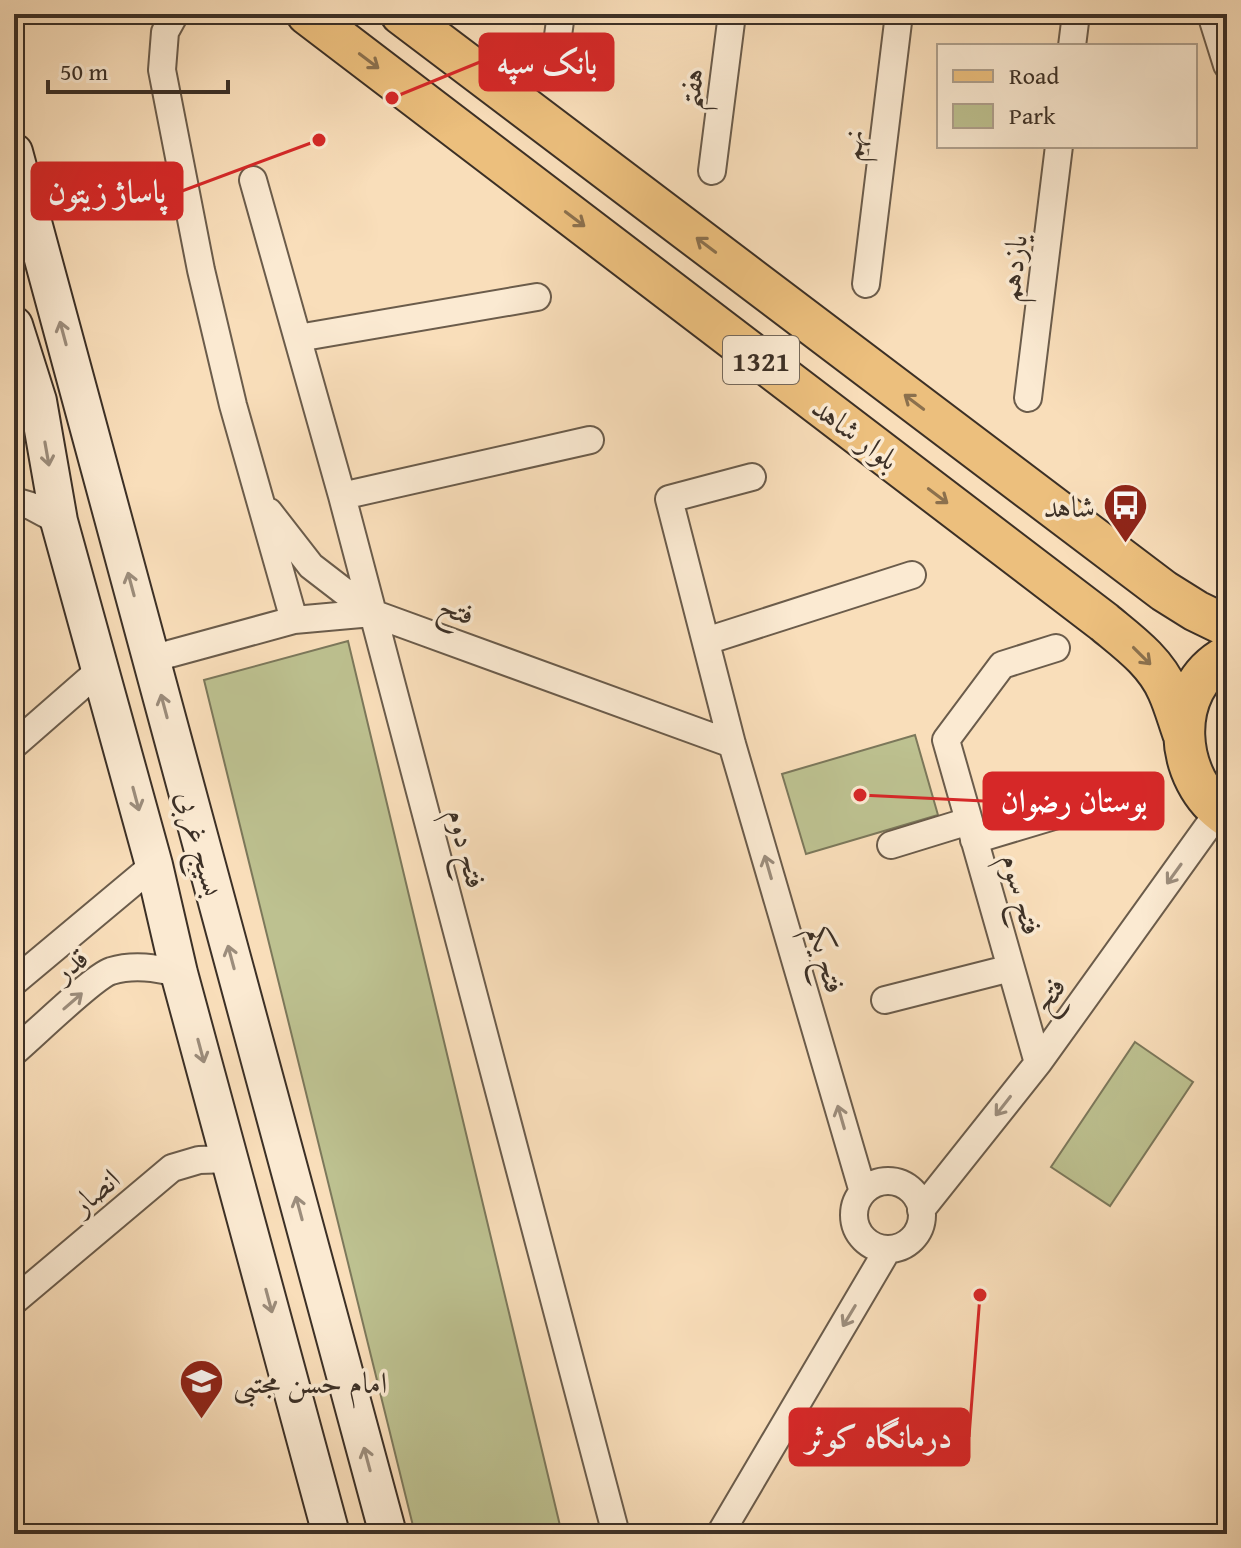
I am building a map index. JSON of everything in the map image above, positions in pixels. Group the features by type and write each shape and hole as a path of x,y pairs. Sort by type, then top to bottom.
{"main road":[{"name":"بلوار شاهد","path":"307,14 1104,622 1144,656 1168,690 1183,733 1187,762 1199,789 1223,813"},
{"name":"بلوار شاهد","path":"401,14 1164,591 1227,626"},
{"name":"بسیج غربی","path":"14,152 388,1534"},
{"name":"بسیج غربی","path":"14,325 26,412 101,669 154,865 179,973 331,1534"},
{"path":"1183,733 1188,705 1201,680 1227,656"},
{"path":"101,669 151,659"}],"street":[{"path":"175,14 165,32 162,70 201,270 233,405 294,620"},
{"path":"556,50 561,14"},
{"name":"هفتم","path":"712,171 732,14"},
{"name":"نهم","path":"866,284 899,14"},
{"path":"1072,44 1076,14"},
{"path":"1211,14 1227,65"},
{"name":"یازدهم","path":"1028,398 1059,148"},
{"name":"فتح دوم","path":"253,180 342,496 616,1534"},
{"path":"298,338 537,297"},
{"path":"342,496 590,440"},
{"name":"فتح یکم","path":"752,477 669,499 732,744 863,1192"},
{"path":"260,500 311,566 372,613"},
{"path":"14,501 59,521"},
{"path":"706,641 912,575"},
{"name":"فتح","path":"151,659 294,620 372,613 732,744"},
{"name":"فتح سوم","path":"1038,1063 946,740 1002,665 1056,648"},
{"path":"14,745 101,669"},
{"path":"891,845 1064,813"},
{"name":"فتح","path":"921,1210 1038,1063 1223,813"},
{"name":"قدر","path":"14,982 154,865"},
{"name":"قدر","path":"14,1052 107,972 142,967 179,973"},
{"path":"885,1000 1011,968"},
{"name":"انصار","path":"14,1301 172,1168 199,1160 231,1159"},
{"path":"892,1181 911,1191 921,1210 921,1221 910,1241 888,1249 877,1247 859,1233 854,1211 863,1192 872,1185 892,1181"},
{"path":"720,1534 888,1249"}],"green space":[{"path":"348,641 562,1534 415,1534 204,680"},
{"path":"915,735 938,815 806,854 782,774"},
{"path":"1135,1042 1193,1082 1110,1206 1051,1167"}],"place":[{"name":"بانک سپه","path":"392,98"},
{"name":"پاساژ زیتون","path":"319,140"},
{"name":"شاهد","path":"1126,545"},
{"name":"بوستان رضوان","path":"860,795"},
{"name":"درمانگاه کوثر","path":"980,1295"},
{"name":"امام حسن مجتبی","path":"202,1421"}]}
